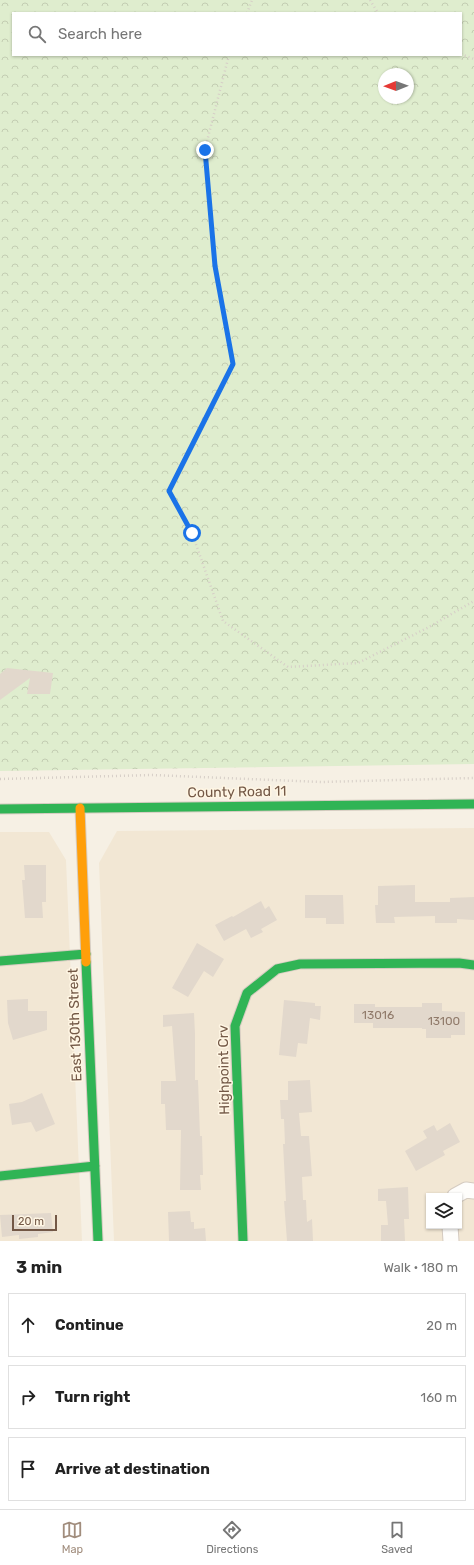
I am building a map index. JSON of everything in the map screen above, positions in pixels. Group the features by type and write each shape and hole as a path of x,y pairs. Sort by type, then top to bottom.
{"street":[{"name":"County Road 11","path":"0,808 474,804"},
{"name":"East 130th Street","path":"80,808 98,1241"},
{"path":"0,961 86,954"},
{"name":"Highpoint Crv","path":"243,1241 235,1026 247,993 277,969 300,964 458,963 474,965"},
{"path":"0,1176 95,1166"},
{"path":"460,1193 466,1190 474,1191"},
{"path":"450,1229 451,1241"}],"path":[{"path":"247,12 252,0"},
{"path":"370,0 377,12"},
{"path":"462,54 474,59"},
{"path":"229,56 205,150 215,266 233,364 169,491 192,533 223,621 288,667 358,663 428,627 474,601"},
{"path":"0,779 152,775 321,782 474,778"}],"shaded area":[{"path":"474,828 474,1241 114,1241 99,863 117,831"},
{"path":"0,832 49,832 66,860 82,1241 0,1241"}],"green space":[{"path":"0,0 474,0 474,764 0,771"}],"building":[{"path":"7,668 53,673 50,694 27,694 30,678 0,700 0,674"},
{"path":"24,865 46,865 46,902 42,902 43,918 25,918 22,880 25,880"},
{"path":"415,885 415,902 450,902 450,898 474,897 474,920 457,919 457,923 435,923 435,916 394,917 395,923 376,923 375,905 378,905 378,886"},
{"path":"305,895 343,895 344,924 326,924 326,918 305,918"},
{"path":"261,901 265,909 269,906 277,920 261,929 263,932 251,938 246,929 224,941 215,925 232,916 233,917"},
{"path":"197,943 224,959 213,977 204,971 188,997 172,988"},
{"path":"28,999 28,1011 47,1011 47,1030 13,1040 8,1023 7,1000"},
{"path":"284,1000 315,1003 315,1006 321,1006 320,1020 310,1018 307,1044 298,1043 296,1057 279,1055"},
{"path":"422,1003 442,1003 442,1011 465,1012 465,1035 451,1035 451,1038 426,1038 426,1029 422,1028 373,1028 373,1023 354,1023 354,1004 375,1004 375,1007 422,1007"},
{"path":"194,1013 195,1080 198,1080 203,1175 200,1175 201,1190 180,1190 181,1130 166,1130 165,1104 161,1104 161,1081 176,1081 172,1026 163,1027 163,1015"},
{"path":"310,1080 312,1112 299,1113 301,1136 309,1136 312,1176 302,1177 303,1200 306,1200 307,1222 312,1219 313,1241 287,1241 284,1201 286,1201 283,1144 285,1144 284,1119 281,1119 280,1100 288,1100 288,1081"},
{"path":"42,1093 55,1124 36,1132 31,1122 12,1125 9,1104 22,1102"},
{"path":"450,1123 460,1142 443,1151 445,1155 416,1171 405,1151 427,1138 423,1131 434,1125 437,1131"},
{"path":"408,1187 409,1219 404,1219 405,1241 381,1241 381,1225 388,1225 386,1201 378,1201 378,1189"},
{"path":"190,1211 191,1222 194,1222 194,1229 205,1228 206,1241 169,1241 168,1212"},
{"path":"51,1213 53,1232 38,1234 38,1237 19,1239 19,1235 2,1237 0,1215"}],"traffic: fast":[{"path":"0,809 474,804"},
{"path":"0,961 86,954"},
{"path":"86,962 98,1241"},
{"path":"243,1241 235,1026 247,993 277,969 300,964 459,963 474,965"},
{"path":"0,1176 95,1166"}],"traffic: slow":[{"path":"80,808 86,962"}],"route":[{"path":"192,533 169,491 233,364 215,266 205,150"}]}
